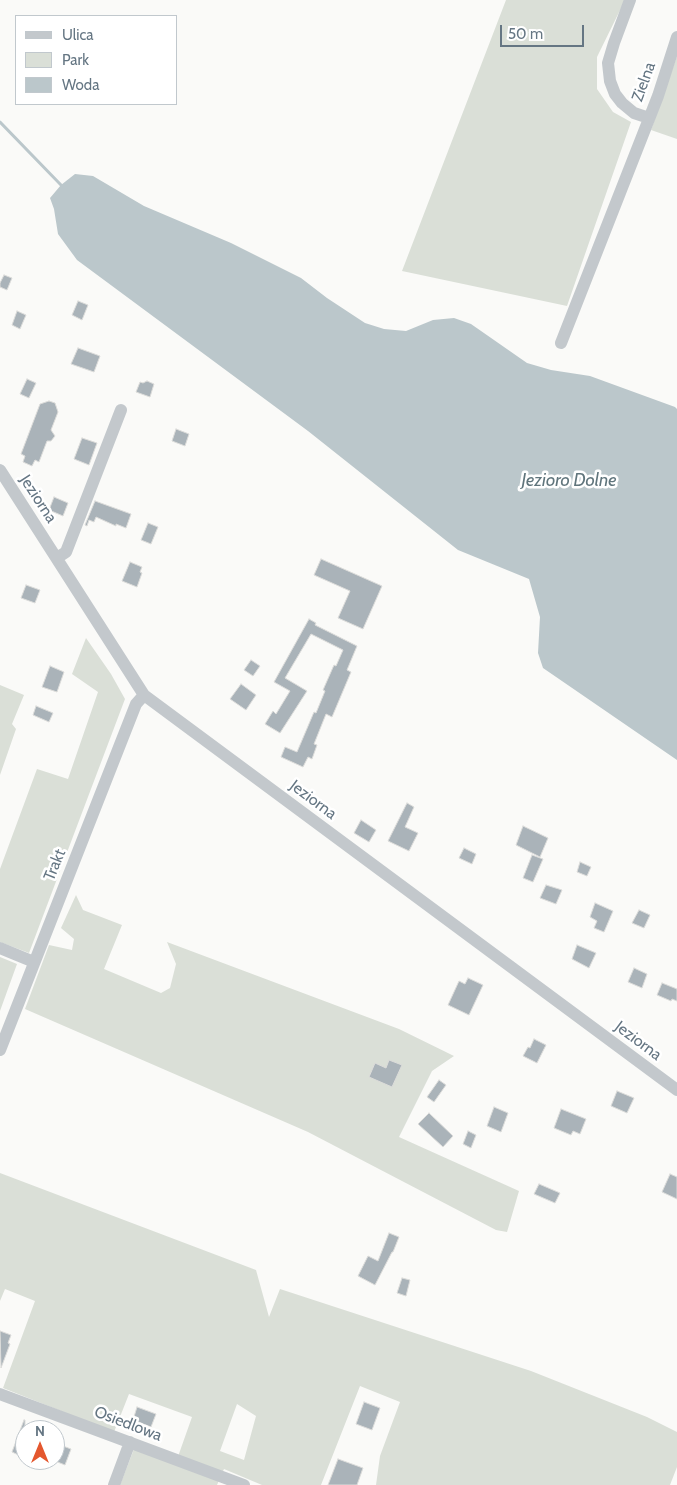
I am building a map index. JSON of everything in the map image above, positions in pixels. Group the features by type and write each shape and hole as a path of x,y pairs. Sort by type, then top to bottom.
{"street":[{"name":"Zielna","path":"630,0 608,63 610,81 615,94 634,113 649,118 677,37"},
{"path":"561,343 649,118"},
{"path":"57,558 66,552 121,410"},
{"name":"Jeziorna","path":"0,470 144,695 677,1090"},
{"name":"Trakt","path":"0,1050 136,704 144,695"},
{"path":"0,948 34,962"},
{"name":"Osiedlowa","path":"1,1398 130,1442 226,1482 244,1485"},
{"path":"114,1485 130,1442"}],"green space":[{"path":"506,0 625,0 597,57 597,89 613,112 631,122 567,306 402,271"},
{"path":"677,56 677,139 651,130"},
{"path":"86,638 111,674 125,699 29,953 0,942 0,869 37,769 68,779 98,692 72,674"},
{"path":"0,685 24,695 12,724 16,729 0,775"},
{"path":"76,895 83,910 122,925 104,969 161,993 170,988 176,964 167,942 399,1029 454,1056 432,1071 399,1137 519,1191 507,1232 496,1230 308,1132 25,1009 49,945 72,950 74,939 61,928"},
{"path":"0,957 17,964 0,1011"},
{"path":"0,1173 256,1270 269,1317 280,1289 531,1371 647,1417 677,1432 677,1467 670,1485 376,1485 380,1456 400,1402 360,1386 321,1485 262,1485 224,1469 217,1485 120,1485 134,1449 175,1465 192,1417 129,1394 114,1432 3,1388 35,1301 5,1289 0,1301","holes":["237,1404 256,1416 244,1460 220,1451"]}],"water":[{"name":"Jezioro Dolne","path":"75,174 93,176 144,206 231,243 301,278 365,323 384,329 406,331 433,320 454,318 471,324 527,363 551,370 590,376 675,407 677,409 677,760 543,668 538,653 540,617 529,579 458,550 308,431 77,260 58,234 54,209 50,198 61,185"}],"building":[{"path":"4,275 12,278 7,290 0,287"},
{"path":"78,301 88,305 82,320 72,315"},
{"path":"17,311 26,315 20,329 12,325"},
{"path":"78,348 100,356 94,372 71,364"},
{"path":"27,379 36,383 29,398 20,394"},
{"path":"147,381 154,384 150,397 136,392 140,382"},
{"path":"49,401 55,403 58,412 51,430 55,436 51,441 47,441 39,462 35,460 32,466 23,462 25,456 21,454 40,404"},
{"path":"176,429 189,434 185,446 172,441"},
{"path":"82,438 97,443 89,465 74,459"},
{"path":"54,497 68,503 63,516 49,510"},
{"path":"95,501 131,514 126,528 116,524 116,526 96,517 94,522 89,520 87,526 85,525"},
{"path":"148,523 158,527 151,544 141,540"},
{"path":"321,559 382,586 363,629 338,618 350,591 314,575"},
{"path":"130,562 142,567 137,587 122,581"},
{"path":"26,585 40,590 35,603 21,598"},
{"path":"309,619 316,623 315,625 357,646 347,670 351,672 332,717 326,714 314,744 317,745 312,759 308,757 303,767 281,757 285,747 297,752 314,712 316,713 325,691 323,690 334,665 336,666 343,650 311,634 285,678 307,691 280,733 265,724 273,711 276,714 290,691 274,682"},
{"path":"251,660 260,666 253,676 244,670"},
{"path":"50,666 64,672 57,692 42,687"},
{"path":"241,684 256,695 246,710 230,699"},
{"path":"36,706 53,713 49,722 33,715"},
{"path":"407,803 414,807 405,827 418,833 409,851 388,841"},
{"path":"361,820 376,830 369,842 354,833"},
{"path":"523,826 548,838 540,857 516,845"},
{"path":"464,848 476,854 472,864 459,858"},
{"path":"532,855 543,859 533,882 523,878"},
{"path":"580,862 591,867 587,876 577,872"},
{"path":"546,885 562,890 556,904 540,898"},
{"path":"595,903 613,911 604,932 594,928 597,921 590,917"},
{"path":"639,910 650,915 644,928 632,923"},
{"path":"577,945 596,953 589,968 572,959"},
{"path":"634,968 647,974 642,988 628,982"},
{"path":"468,978 483,985 469,1015 448,1005 459,981 465,984"},
{"path":"662,983 677,989 677,1001 672,999 671,1001 657,995"},
{"path":"534,1039 546,1045 537,1063 523,1056 528,1047 530,1048"},
{"path":"389,1060 402,1065 392,1087 369,1077 375,1063 386,1068"},
{"path":"439,1080 446,1085 434,1102 427,1097"},
{"path":"617,1091 634,1098 627,1113 611,1106"},
{"path":"494,1107 508,1113 501,1132 487,1126"},
{"path":"561,1109 586,1119 580,1134 573,1131 571,1135 554,1128"},
{"path":"429,1113 453,1136 443,1147 418,1124"},
{"path":"468,1131 476,1135 471,1148 463,1144"},
{"path":"670,1174 677,1177 677,1199 662,1192"},
{"path":"539,1184 560,1193 555,1203 534,1194"},
{"path":"389,1233 399,1237 375,1285 358,1276 368,1256 378,1261"},
{"path":"402,1278 410,1280 406,1296 397,1293"},
{"path":"0,1331 11,1335 8,1343 10,1344 1,1368"},
{"path":"364,1402 380,1408 372,1430 356,1424"},
{"path":"137,1407 156,1414 151,1427 133,1420"},
{"path":"65,1447 71,1449 65,1465"},
{"path":"338,1459 363,1468 357,1485 328,1485"}],"waterway":[{"path":"0,122 61,185"}]}
